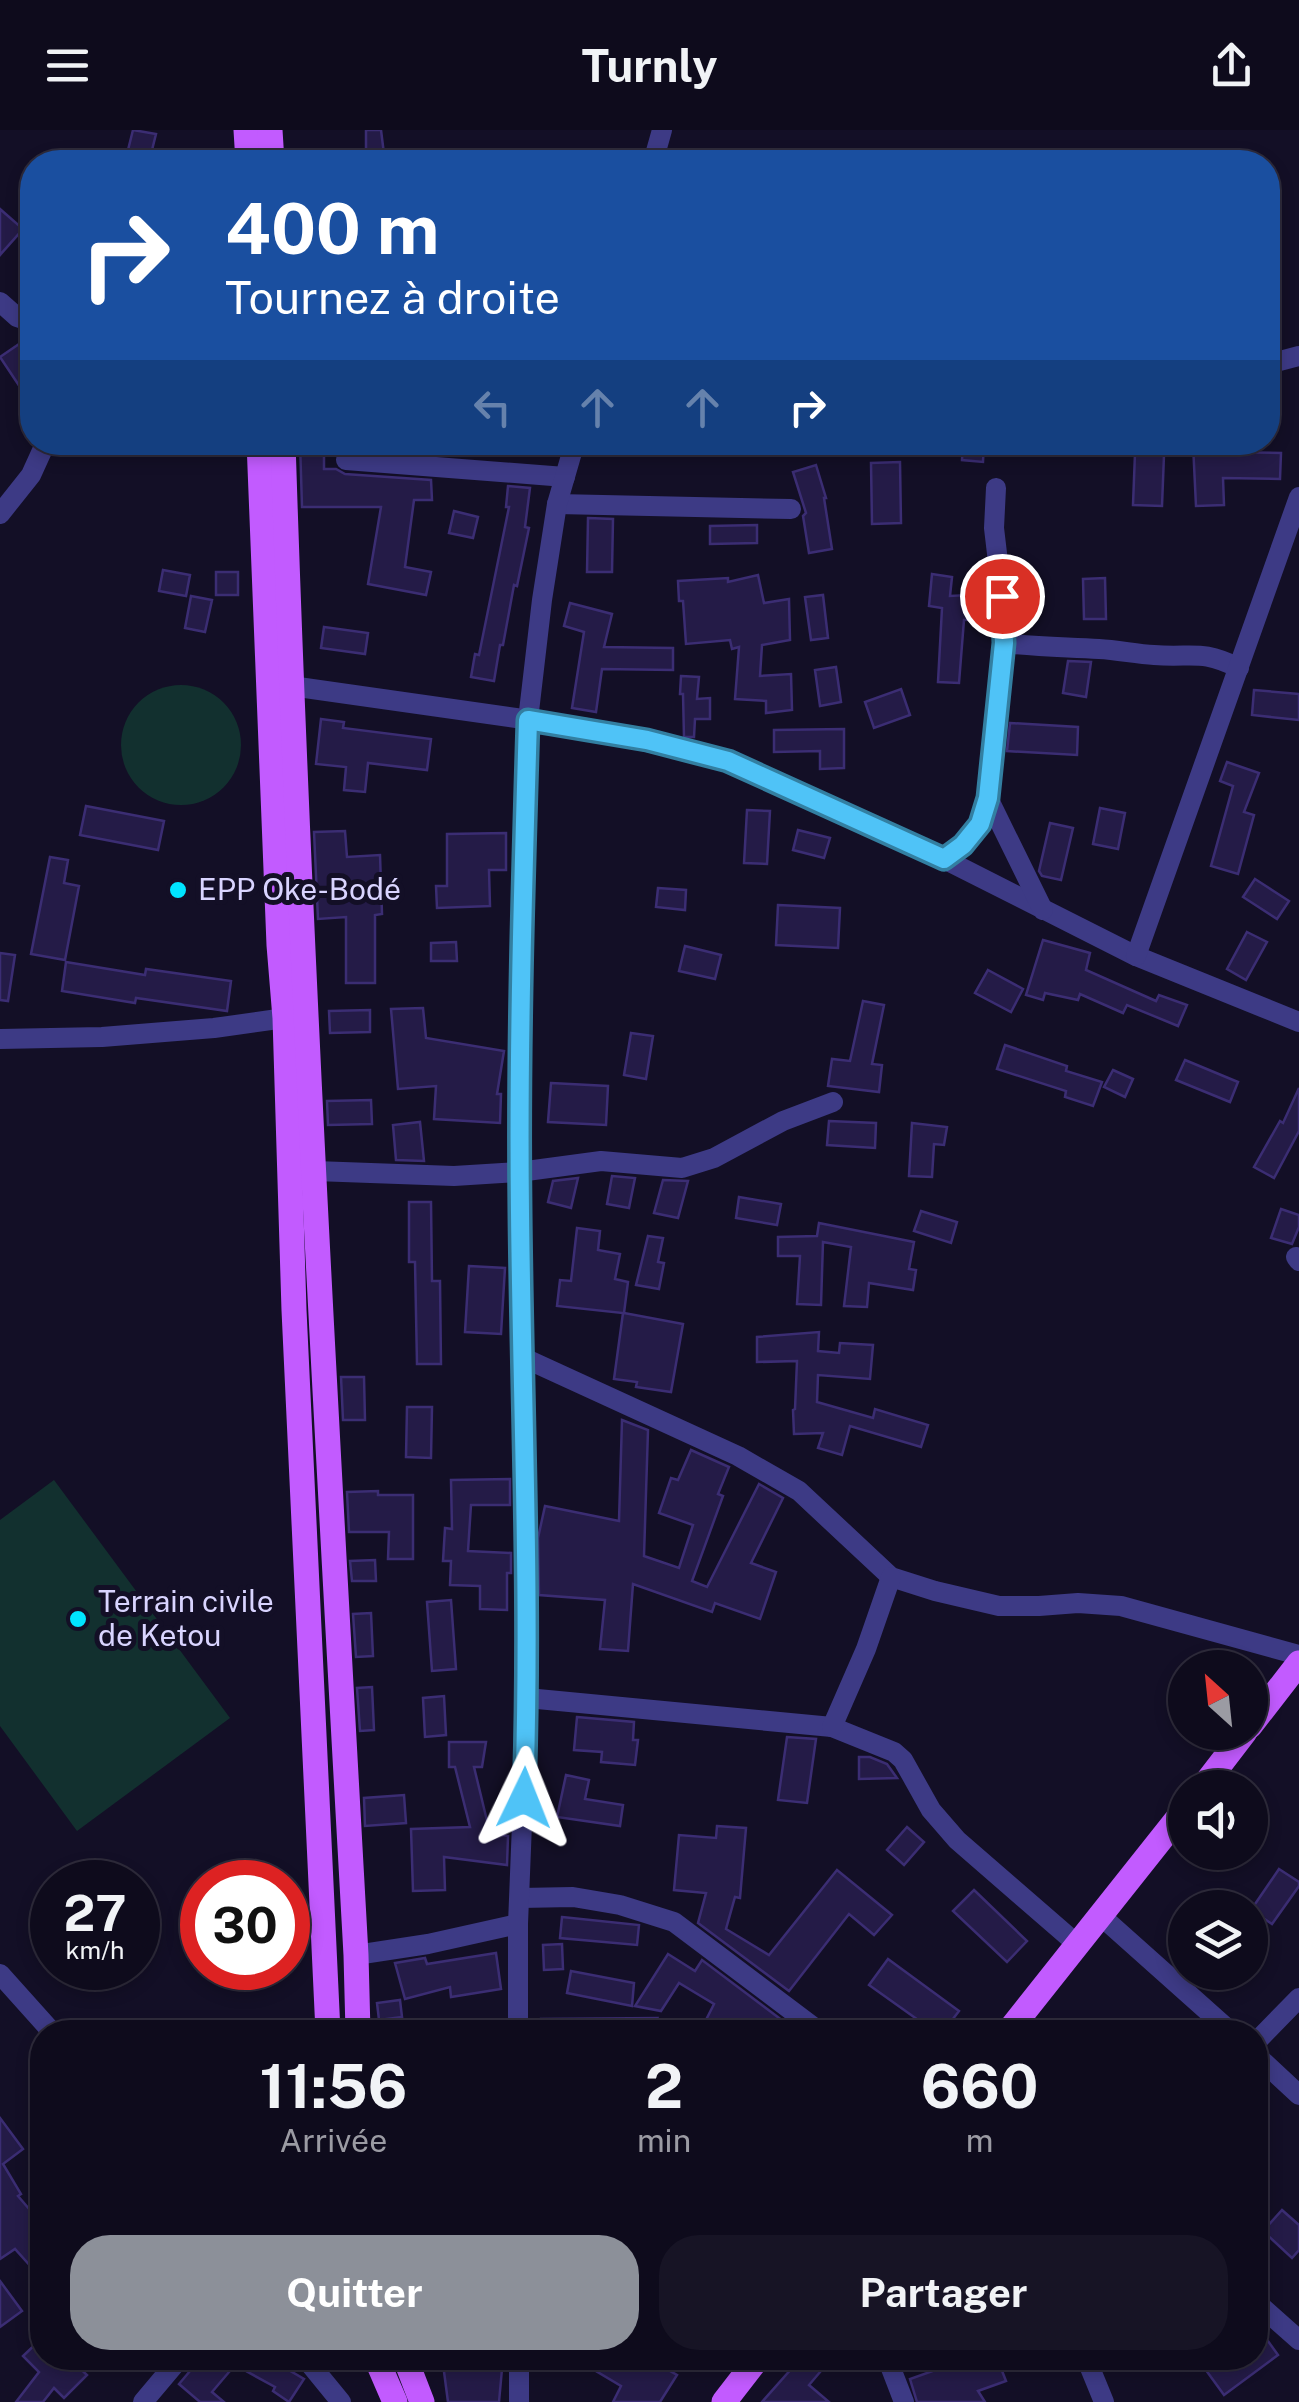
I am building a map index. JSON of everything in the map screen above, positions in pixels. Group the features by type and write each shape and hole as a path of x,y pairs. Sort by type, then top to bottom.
{"main road":[{"path":"260,455 327,2020"},
{"path":"283,455 291,686 358,2020"},
{"path":"1268,1703 1299,1663"},
{"path":"1216,1770 1231,1750"},
{"path":"1018,2020 1168,1831"},
{"path":"381,2370 395,2402"},
{"path":"410,2370 422,2402"},
{"path":"724,2402 749,2370"}],"street":[{"path":"0,302 20,317"},
{"path":"0,514 31,474 40,455"},
{"path":"518,2020 527,1698 520,1172 528,720 557,504 571,455"},
{"path":"346,460 565,477"},
{"path":"944,859 963,845 980,824 988,798 1004,643 994,528 996,488"},
{"path":"1136,956 1299,496"},
{"path":"557,504 792,509"},
{"path":"1004,643 1160,656 1197,654 1215,656 1239,668"},
{"path":"291,686 647,740 728,761 944,859 1136,956 1299,1022"},
{"path":"988,798 1043,910"},
{"path":"0,1039 102,1037 285,1018"},
{"path":"315,1171 454,1176 602,1161 682,1168 714,1158 784,1121 833,1102"},
{"path":"522,1357 738,1456 798,1491 891,1577 998,1606 1121,1606 1299,1655"},
{"path":"832,1727 866,1649 891,1577"},
{"path":"527,1698 832,1727 900,1756 931,1810 957,1840 1078,1945"},
{"path":"520,1898 573,1897 620,1905 674,1922 804,2020"},
{"path":"1101,1916 1218,2020"},
{"path":"356,1955 518,1924"},
{"path":"0,1974 41,2020"},
{"path":"1268,2030 1299,1998"},
{"path":"1268,2066 1299,2096"},
{"path":"1268,2313 1299,2340"},
{"path":"143,2402 170,2370"},
{"path":"314,2370 341,2402"},
{"path":"519,2370 519,2402"},
{"path":"897,2370 904,2402"},
{"path":"1091,2370 1104,2402"}],"green space":[{"path":"181,685 204,690 223,703 236,722 241,745 236,768 223,787 204,800 181,805 158,800 139,787 126,768 121,745 126,722 139,703 158,690"},
{"name":"Terrain civile de Ketou","path":"54,1480 230,1718 77,1831 0,1726 0,1520"}],"building":[{"path":"133,130 156,134 152,150 128,150"},
{"path":"366,130 381,130 384,150 350,150 366,149"},
{"path":"0,209 20,226 20,232 0,255"},
{"path":"20,343 20,387 0,357"},
{"path":"1281,453 1280,479 1223,478 1224,505 1196,506 1194,455"},
{"path":"300,455 324,455 324,469 345,474 431,480 432,500 414,500 405,567 431,572 426,595 368,584 381,507 302,507"},
{"path":"962,455 983,455 983,462 962,460"},
{"path":"1135,455 1164,455 1162,506 1133,505"},
{"path":"900,462 901,523 872,524 871,463"},
{"path":"816,465 826,498 832,549 809,553 803,516 806,513 793,472"},
{"path":"508,486 530,488 525,527 529,528 494,681 471,677 475,654 479,655 509,507"},
{"path":"454,511 478,517 473,538 449,533"},
{"path":"588,518 613,519 612,572 587,572"},
{"path":"757,525 757,543 710,544 710,526"},
{"path":"163,570 190,575 186,596 159,591"},
{"path":"216,572 238,572 238,595 216,595"},
{"path":"932,574 952,577 950,596 988,594 989,619 964,620 959,683 938,682 942,608 929,606"},
{"path":"758,575 764,603 789,599 790,640 762,645 760,676 791,674 792,710 766,713 766,701 735,699 739,647 732,649 730,640 686,644 678,581 728,578 728,582"},
{"path":"1105,578 1106,619 1084,619 1083,579"},
{"path":"823,595 828,638 811,640 805,597"},
{"path":"191,596 212,600 205,632 185,628"},
{"path":"570,603 612,614 604,647 673,648 673,670 602,669 596,712 572,708 584,632 564,626"},
{"path":"324,627 368,633 365,654 321,648"},
{"path":"1068,661 1091,662 1086,697 1063,693"},
{"path":"836,667 841,702 820,706 815,670"},
{"path":"681,676 699,677 697,699 710,698 710,719 695,719 694,737 684,737"},
{"path":"901,689 910,715 874,728 865,702"},
{"path":"1254,690 1299,694 1299,720 1252,715"},
{"path":"321,719 344,722 343,728 431,739 427,770 368,763 365,792 344,790 346,767 316,764"},
{"path":"1010,723 1078,727 1077,755 1007,751"},
{"path":"844,729 844,768 820,769 820,751 774,752 774,730"},
{"path":"1227,762 1259,773 1244,812 1254,815 1238,874 1211,866 1233,786 1220,781"},
{"path":"86,806 164,821 158,850 80,835"},
{"path":"1100,808 1125,813 1118,849 1093,844"},
{"path":"747,810 770,811 767,864 744,863"},
{"path":"1050,823 1073,828 1061,880 1042,876 1039,871"},
{"path":"798,830 830,838 824,858 793,850"},
{"path":"345,831 347,857 380,855 382,914 375,915 375,983 346,983 346,917 318,919 314,832"},
{"path":"506,833 506,870 489,870 490,906 437,908 436,886 447,886 447,834"},
{"path":"50,857 68,860 64,883 79,886 65,960 31,954"},
{"path":"1255,879 1289,901 1277,919 1243,897"},
{"path":"658,888 686,890 685,910 656,907"},
{"path":"778,905 840,908 838,948 776,945"},
{"path":"1247,932 1267,942 1246,980 1227,969"},
{"path":"1043,940 1090,953 1086,970 1156,1001 1159,995 1187,1005 1178,1026 1127,1005 1123,1013 1080,994 1078,1000 1045,993 1043,1000 1026,995"},
{"path":"456,942 457,961 431,961 431,943"},
{"path":"685,946 721,955 715,979 679,971"},
{"path":"0,953 15,955 8,1001 0,1000"},
{"path":"66,962 145,975 146,969 231,981 227,1011 136,998 135,1003 62,991"},
{"path":"988,970 1023,989 1011,1012 975,993"},
{"path":"863,1001 884,1005 872,1064 882,1065 879,1092 828,1086 832,1059 850,1061"},
{"path":"423,1008 426,1038 504,1051 497,1094 501,1094 500,1123 434,1119 436,1086 398,1089 391,1009"},
{"path":"370,1010 370,1032 330,1033 329,1011"},
{"path":"631,1033 653,1036 646,1079 624,1075"},
{"path":"1005,1045 1102,1082 1093,1106 1065,1097 1066,1091 997,1069"},
{"path":"1185,1060 1238,1082 1230,1102 1176,1080"},
{"path":"1113,1070 1133,1079 1125,1097 1104,1087"},
{"path":"551,1083 608,1086 606,1125 548,1122"},
{"path":"1299,1088 1299,1131 1274,1178 1254,1167 1280,1121 1283,1123"},
{"path":"371,1100 372,1124 328,1125 327,1101"},
{"path":"829,1121 876,1123 875,1148 827,1145"},
{"path":"420,1122 424,1161 396,1160 393,1125"},
{"path":"912,1123 947,1127 944,1145 934,1144 932,1177 909,1176"},
{"path":"612,1176 635,1178 629,1208 607,1204"},
{"path":"578,1178 571,1208 548,1202 553,1181"},
{"path":"663,1180 688,1181 678,1218 654,1213"},
{"path":"739,1197 781,1204 777,1225 736,1218"},
{"path":"409,1202 431,1202 432,1281 440,1281 441,1364 417,1364 415,1262 409,1262"},
{"path":"1281,1209 1299,1215 1292,1244 1271,1238"},
{"path":"921,1211 957,1222 951,1243 914,1231"},
{"path":"819,1223 914,1242 909,1269 916,1270 913,1290 869,1283 867,1307 844,1306 851,1247 823,1242 821,1305 797,1304 800,1256 778,1256 778,1237 817,1236"},
{"path":"577,1228 600,1231 598,1250 620,1254 615,1279 628,1282 624,1313 683,1324 671,1392 614,1379 623,1313 557,1306 560,1280 571,1281"},
{"path":"648,1236 663,1238 658,1262 664,1263 659,1289 636,1285"},
{"path":"469,1266 505,1268 501,1334 465,1332"},
{"path":"819,1332 818,1351 839,1353 840,1343 873,1345 870,1379 818,1375 817,1402 873,1418 875,1409 928,1425 921,1447 850,1426 842,1455 818,1448 823,1433 794,1434 797,1361 757,1362 757,1337"},
{"path":"341,1377 364,1377 365,1420 343,1420"},
{"path":"407,1407 432,1407 431,1458 406,1457"},
{"path":"622,1420 648,1430 644,1556 679,1568 693,1525 659,1513 671,1478 678,1480 691,1450 729,1467 718,1494 723,1496 692,1581 707,1587 759,1484 783,1498 751,1563 776,1572 760,1619 715,1603 712,1612 633,1584 628,1651 600,1649 605,1600 539,1595 538,1538 545,1506 619,1521"},
{"path":"510,1479 510,1505 471,1505 468,1551 511,1553 507,1610 480,1609 480,1586 450,1585 451,1561 443,1561 445,1528 452,1529 451,1480"},
{"path":"378,1491 378,1495 413,1495 413,1559 388,1559 389,1532 349,1532 347,1492"},
{"path":"375,1560 376,1581 352,1581 350,1561"},
{"path":"451,1600 456,1669 432,1671 427,1602"},
{"path":"371,1613 373,1656 356,1657 353,1614"},
{"path":"372,1687 374,1730 360,1731 357,1688"},
{"path":"444,1696 446,1735 425,1737 423,1698"},
{"path":"577,1717 634,1722 633,1740 638,1740 635,1765 601,1762 602,1752 574,1750"},
{"path":"787,1737 816,1739 807,1803 778,1800"},
{"path":"449,1742 486,1742 482,1767 474,1767 490,1833 508,1836 507,1865 444,1857 445,1890 413,1891 411,1829 470,1827 455,1767 449,1767"},
{"path":"859,1757 887,1764 897,1778 859,1779"},
{"path":"566,1775 589,1780 585,1799 623,1805 620,1826 557,1817"},
{"path":"404,1795 406,1823 365,1826 364,1798"},
{"path":"717,1826 746,1828 740,1898 735,1897 726,1929 769,1955 837,1870 892,1915 874,1935 849,1914 789,1991 698,1923 706,1893 674,1890 679,1835 716,1838"},
{"path":"907,1827 924,1842 904,1865 887,1850"},
{"path":"1279,1869 1299,1882 1272,1924 1268,1921 1268,1890 1265,1890"},
{"path":"974,1890 1027,1941 1007,1962 953,1911"},
{"path":"562,1917 639,1925 637,1945 560,1938"},
{"path":"562,1944 563,1969 544,1970 543,1945"},
{"path":"496,1953 501,1989 451,1997 450,1987 405,1999 395,1963 425,1958 427,1964"},
{"path":"668,1954 695,1971 702,1960 782,2020 706,2020 714,2004 679,1983 661,2011 635,2006"},
{"path":"888,1959 959,2011 952,2020 918,2020 869,1985"},
{"path":"571,1971 634,1983 632,2006 567,1993"},
{"path":"400,2000 402,2017 379,2020 377,2003"},
{"path":"657,2018 656,2020 541,2019"},
{"path":"0,2118 23,2149 3,2164 21,2194 18,2196 30,2210 30,2266 15,2249 0,2259"},
{"path":"1282,2210 1299,2225 1299,2250 1292,2258 1268,2236 1268,2225"},
{"path":"0,2281 22,2311 0,2327"},
{"path":"1268,2341 1278,2355 1268,2362"},
{"path":"82,2370 87,2375 64,2398 54,2388 43,2402 16,2402 39,2372"},
{"path":"191,2370 231,2370 212,2392 224,2402 200,2402 179,2384"},
{"path":"244,2370 289,2370 304,2379 289,2402 273,2391 275,2387"},
{"path":"444,2370 502,2370 499,2402 448,2402"},
{"path":"668,2370 677,2375 660,2402 613,2402 621,2386 596,2371"},
{"path":"790,2370 822,2370 809,2385 829,2402 762,2402"},
{"path":"935,2370 1002,2370 1006,2381 978,2391 985,2402 917,2402 910,2379"},
{"path":"1206,2370 1258,2370 1224,2395"}],"place":[{"name":"EPP Oke-Bodé","path":"178,890"},
{"name":"Terrain civile de Ketou","path":"78,1619"}],"route":[{"path":"524,1798 527,1698 520,1172 528,720 647,740 728,761 944,859 963,845 980,824 988,798 1004,643 1002,596"}]}
